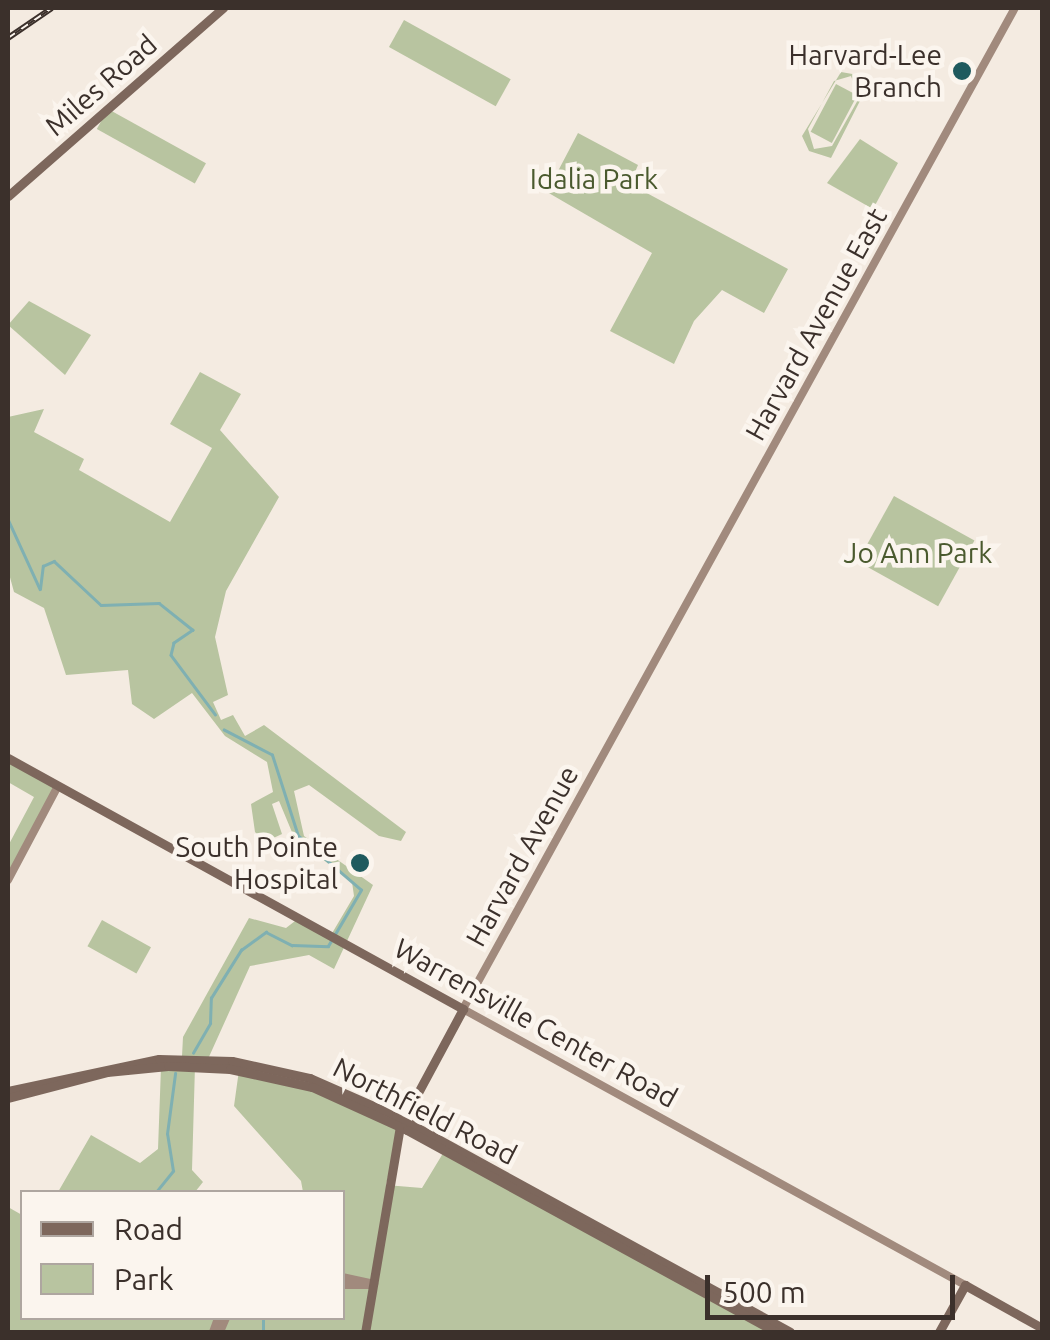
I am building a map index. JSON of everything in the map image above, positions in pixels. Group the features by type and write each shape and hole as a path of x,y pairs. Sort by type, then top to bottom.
{"main road":[{"name":"Miles Road","path":"8,196 223,8"},
{"name":"Harvard Avenue East","path":"657,662 1014,8"},
{"name":"Harvard Avenue","path":"366,1332 401,1122 657,662"},
{"name":"Warrensville Center Road","path":"8,758 1042,1328"},
{"path":"8,880 58,786"},
{"name":"Northfield Road","path":"8,1094 116,1064 232,1061 332,1085 790,1332"},
{"name":"Northfield Road","path":"401,1122 776,1332"},
{"path":"345,1278 374,1284"},
{"path":"345,1285 374,1284"},
{"path":"939,1332 965,1285"}],"green space":[{"path":"404,20 511,79 496,106 389,47"},
{"path":"841,72 858,75 865,91 831,158 809,151 802,136 822,103 808,129 814,149 832,146 859,98 851,76 836,80"},
{"path":"836,84 857,95 832,143 811,132"},
{"path":"108,109 206,163 195,183 97,129"},
{"name":"Idalia Park","path":"578,133 638,165 630,184 788,269 764,313 722,290 694,321 674,364 610,331 652,253 547,192"},
{"path":"860,139 898,163 873,209 827,183"},
{"path":"29,301 91,335 65,375 8,325"},
{"path":"200,372 241,394 220,430 279,497 226,591 215,637 228,695 213,702 221,720 233,715 245,736 264,725 406,832 401,841 379,836 309,785 294,791 304,836 373,885 334,969 309,955 250,966 208,1059 182,1056 183,1037 249,918 286,928 299,918 331,935 354,896 352,882 294,837 279,801 272,804 282,834 265,842 255,832 251,804 273,792 267,762 225,736 192,693 154,719 132,704 128,670 66,675 44,608 14,592 8,570 8,417 44,409 34,432 84,459 79,470 170,522 212,448 170,424"},
{"name":"Jo Ann Park","path":"894,496 974,541 938,606 858,562"},
{"path":"8,758 58,786 8,880 8,846 34,797 8,782"},
{"path":"102,920 151,947 136,973 87,946"},
{"path":"195,1066 192,1170 203,1182 197,1190 59,1190 91,1135 140,1163 158,1149 161,1067"},
{"path":"239,1070 282,1078 400,1126 386,1185 422,1188 445,1150 770,1332 8,1332 8,1207 20,1214 20,1320 345,1320 345,1190 303,1190 301,1181 234,1106"}],"waterway":[{"path":"8,519 40,589 43,566 54,561 101,605 159,603 193,630 174,643 171,655 215,714"},
{"path":"193,1053 210,1023 211,998 241,950 266,932 292,945 328,946 361,890 298,836 272,755 224,730"},
{"path":"158,1190 173,1171 167,1134 175,1074"},
{"path":"263,1320 263,1332"}],"railway":[{"path":"8,38 52,8"}],"place":[{"name":"Harvard-Lee Branch","path":"962,71"},
{"name":"South Pointe Hospital","path":"360,863"}]}
